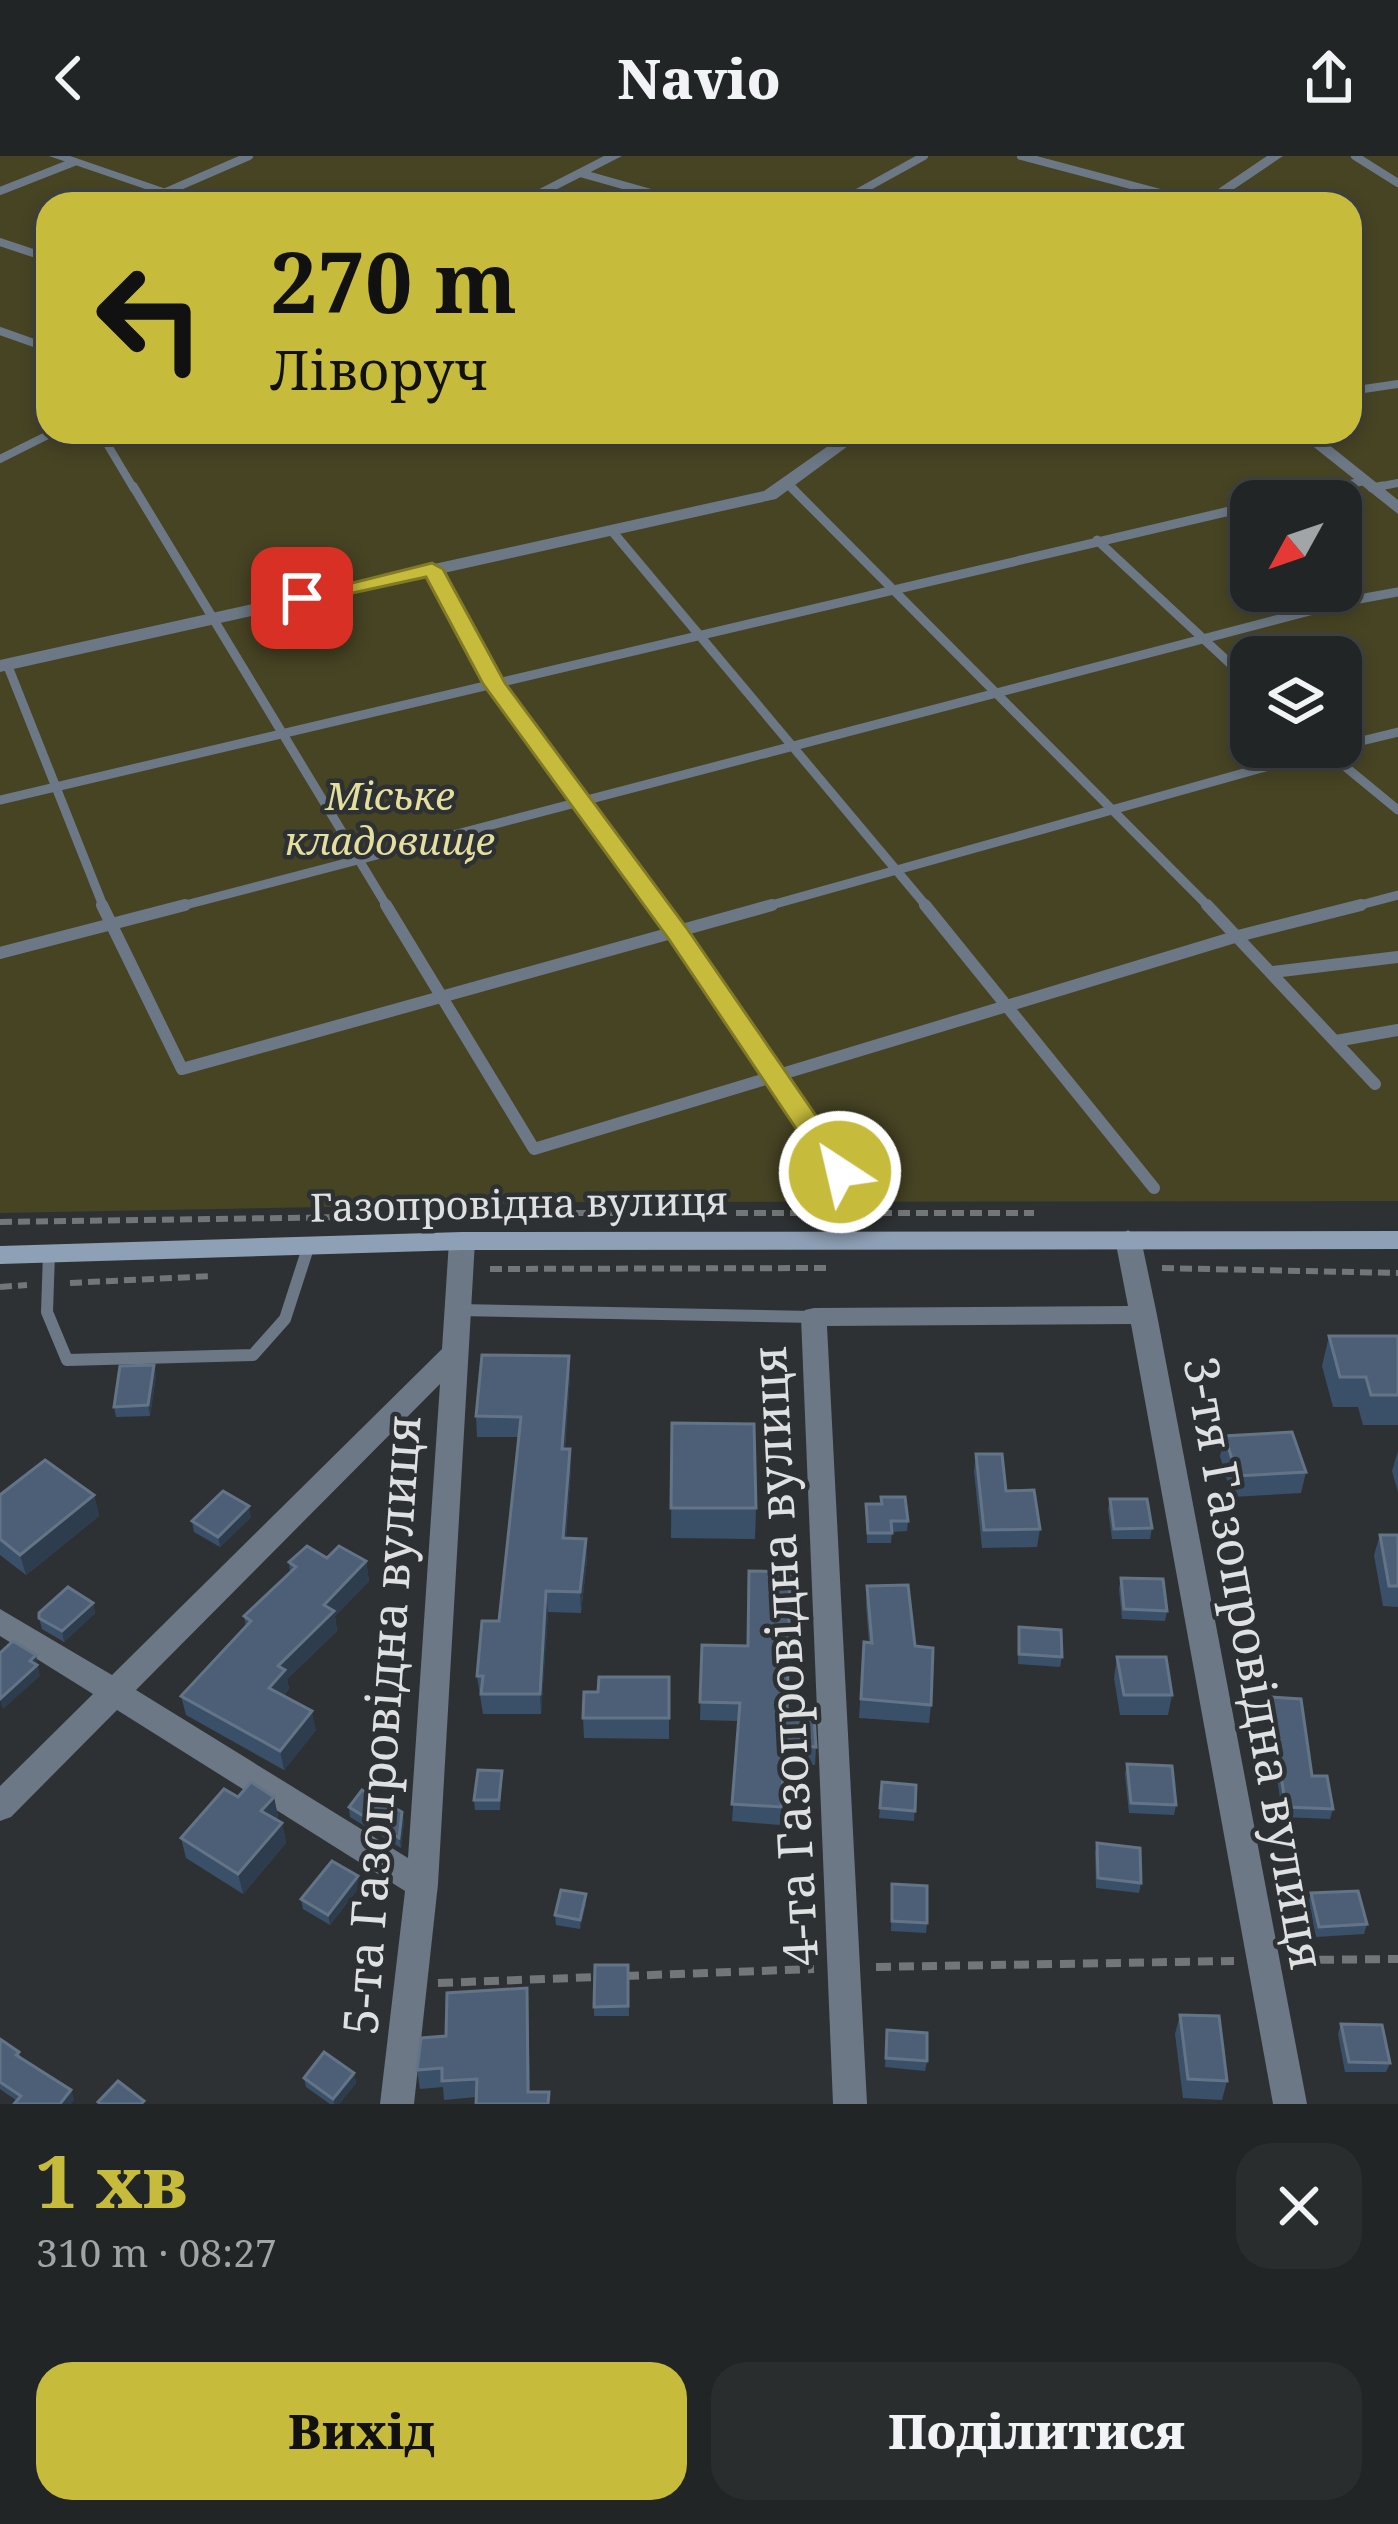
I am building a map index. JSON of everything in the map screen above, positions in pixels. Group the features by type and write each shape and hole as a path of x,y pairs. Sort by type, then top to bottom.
{"main road":[{"name":"Газопровідна вулиця","path":"0,1255 309,1245 462,1255 1131,1254 1398,1240"}],"street":[{"path":"56,156 166,192"},
{"path":"541,192 615,156"},
{"path":"1220,192 1276,156"},
{"path":"3,665 770,495 843,444"},
{"path":"1318,444 1398,509"},
{"name":"3-тя Газопровідна вулиця","path":"1131,1254 1290,2104"},
{"name":"5-та Газопровідна вулиця","path":"397,2104 422,1884 462,1255"},
{"name":"4-та Газопровідна вулиця","path":"850,2104 814,1317 1144,1315"},
{"path":"0,1808 454,1352"},
{"path":"0,1621 422,1884"}],"lane":[{"path":"166,192 249,156"},
{"path":"859,192 924,156"},
{"path":"1021,156 1157,192"},
{"path":"1355,156 1398,183"},
{"path":"0,191 74,162"},
{"path":"1377,169 1398,165"},
{"path":"580,173 647,192"},
{"path":"0,242 36,254"},
{"path":"0,331 36,344"},
{"path":"1362,389 1398,384"},
{"path":"0,459 36,441"},
{"path":"107,444 534,1149 1238,936 1398,895"},
{"path":"1362,485 1398,483"},
{"path":"788,484 1274,972 1375,1084"},
{"path":"0,800 1230,511"},
{"path":"612,531 1012,1008 1154,1188"},
{"path":"1097,540 1230,664"},
{"path":"432,569 494,684 677,933 840,1172"},
{"path":"0,952 1348,601 1398,592"},
{"path":"3,665 110,924 182,1069 1253,768"},
{"path":"1362,740 1398,732"},
{"path":"1353,768 1398,810"},
{"path":"1274,972 1398,958"},
{"path":"1336,1041 1398,1030"},
{"path":"49,1253 47,1312 68,1360 253,1355 275,1338 293,1309 309,1245"},
{"path":"459,1310 814,1317"}],"path":[{"path":"1131,1254 1398,1273"},
{"path":"462,1255 832,1268"},
{"path":"0,1287 233,1275"},
{"path":"410,1984 844,1968 1398,1959"}],"green space":[{"name":"Міське кладовище","path":"0,156 1398,156 1398,1201 587,1202 0,1213"}],"building":[{"path":"1329,1336 1398,1336 1398,1395 1371,1395 1366,1377 1340,1377"},
{"path":"482,1355 569,1356 562,1449 570,1449 563,1538 586,1539 580,1592 546,1591 540,1694 481,1694 483,1676 477,1676 482,1621 499,1621 521,1417 476,1416"},
{"path":"154,1365 148,1405 114,1407 120,1366"},
{"path":"672,1423 754,1424 756,1508 671,1508"},
{"path":"1292,1432 1306,1472 1237,1476 1225,1436"},
{"path":"976,1454 1002,1454 1006,1491 1034,1490 1040,1529 984,1530"},
{"path":"45,1460 94,1495 20,1555 0,1539 0,1495"},
{"path":"223,1491 249,1506 218,1537 192,1521"},
{"path":"881,1497 905,1497 908,1521 891,1521 892,1533 868,1533 866,1504 882,1504"},
{"path":"1110,1499 1147,1499 1152,1528 1114,1529"},
{"path":"1380,1535 1398,1535 1398,1586 1389,1586"},
{"path":"307,1546 327,1558 339,1546 366,1561 324,1605 334,1611 278,1666 285,1670 269,1688 312,1711 280,1751 181,1696 251,1621 244,1616 296,1567 289,1562"},
{"path":"749,1571 790,1572 787,1714 814,1716 816,1747 785,1744 781,1807 732,1804 740,1703 700,1702 702,1645 748,1646"},
{"path":"1121,1578 1163,1579 1167,1611 1124,1609"},
{"path":"908,1585 915,1646 933,1648 931,1705 861,1699 864,1642 872,1643 867,1586"},
{"path":"68,1587 93,1603 62,1631 39,1618 39,1613"},
{"path":"1019,1627 1061,1630 1062,1657 1019,1654"},
{"path":"13,1641 36,1655 30,1661 37,1665 0,1699 0,1653"},
{"path":"1117,1657 1166,1657 1172,1695 1124,1695"},
{"path":"599,1677 669,1677 669,1718 583,1718 584,1692 598,1692"},
{"path":"1268,1697 1301,1699 1312,1776 1327,1776 1333,1809 1286,1807"},
{"path":"1127,1764 1172,1766 1176,1805 1131,1803"},
{"path":"478,1770 502,1771 499,1800 474,1800"},
{"path":"251,1782 274,1797 261,1811 282,1823 238,1874 181,1838 224,1789 238,1797"},
{"path":"882,1782 916,1785 915,1811 880,1808"},
{"path":"362,1790 402,1812 399,1838 349,1807"},
{"path":"1097,1843 1140,1848 1141,1883 1098,1878"},
{"path":"332,1861 358,1876 328,1915 301,1899"},
{"path":"892,1884 927,1886 927,1923 892,1921"},
{"path":"561,1890 586,1894 580,1920 555,1915"},
{"path":"1358,1891 1367,1924 1319,1927 1311,1893"},
{"path":"595,1965 628,1965 628,2006 594,2007"},
{"path":"527,1988 528,2092 549,2092 548,2104 476,2104 477,2079 442,2081 442,2068 417,2070 421,2038 446,2036 447,1993"},
{"path":"1180,2015 1219,2016 1227,2081 1188,2079"},
{"path":"1341,2024 1382,2025 1390,2063 1349,2062"},
{"path":"887,2030 927,2033 927,2061 886,2058"},
{"path":"0,2039 19,2052 16,2055 71,2090 60,2104 14,2104 21,2096 0,2082"},
{"path":"324,2052 354,2073 333,2099 304,2078"},
{"path":"118,2081 144,2101 98,2102"}],"route":[{"path":"302,598 432,569 494,684 677,933 840,1172"}]}
